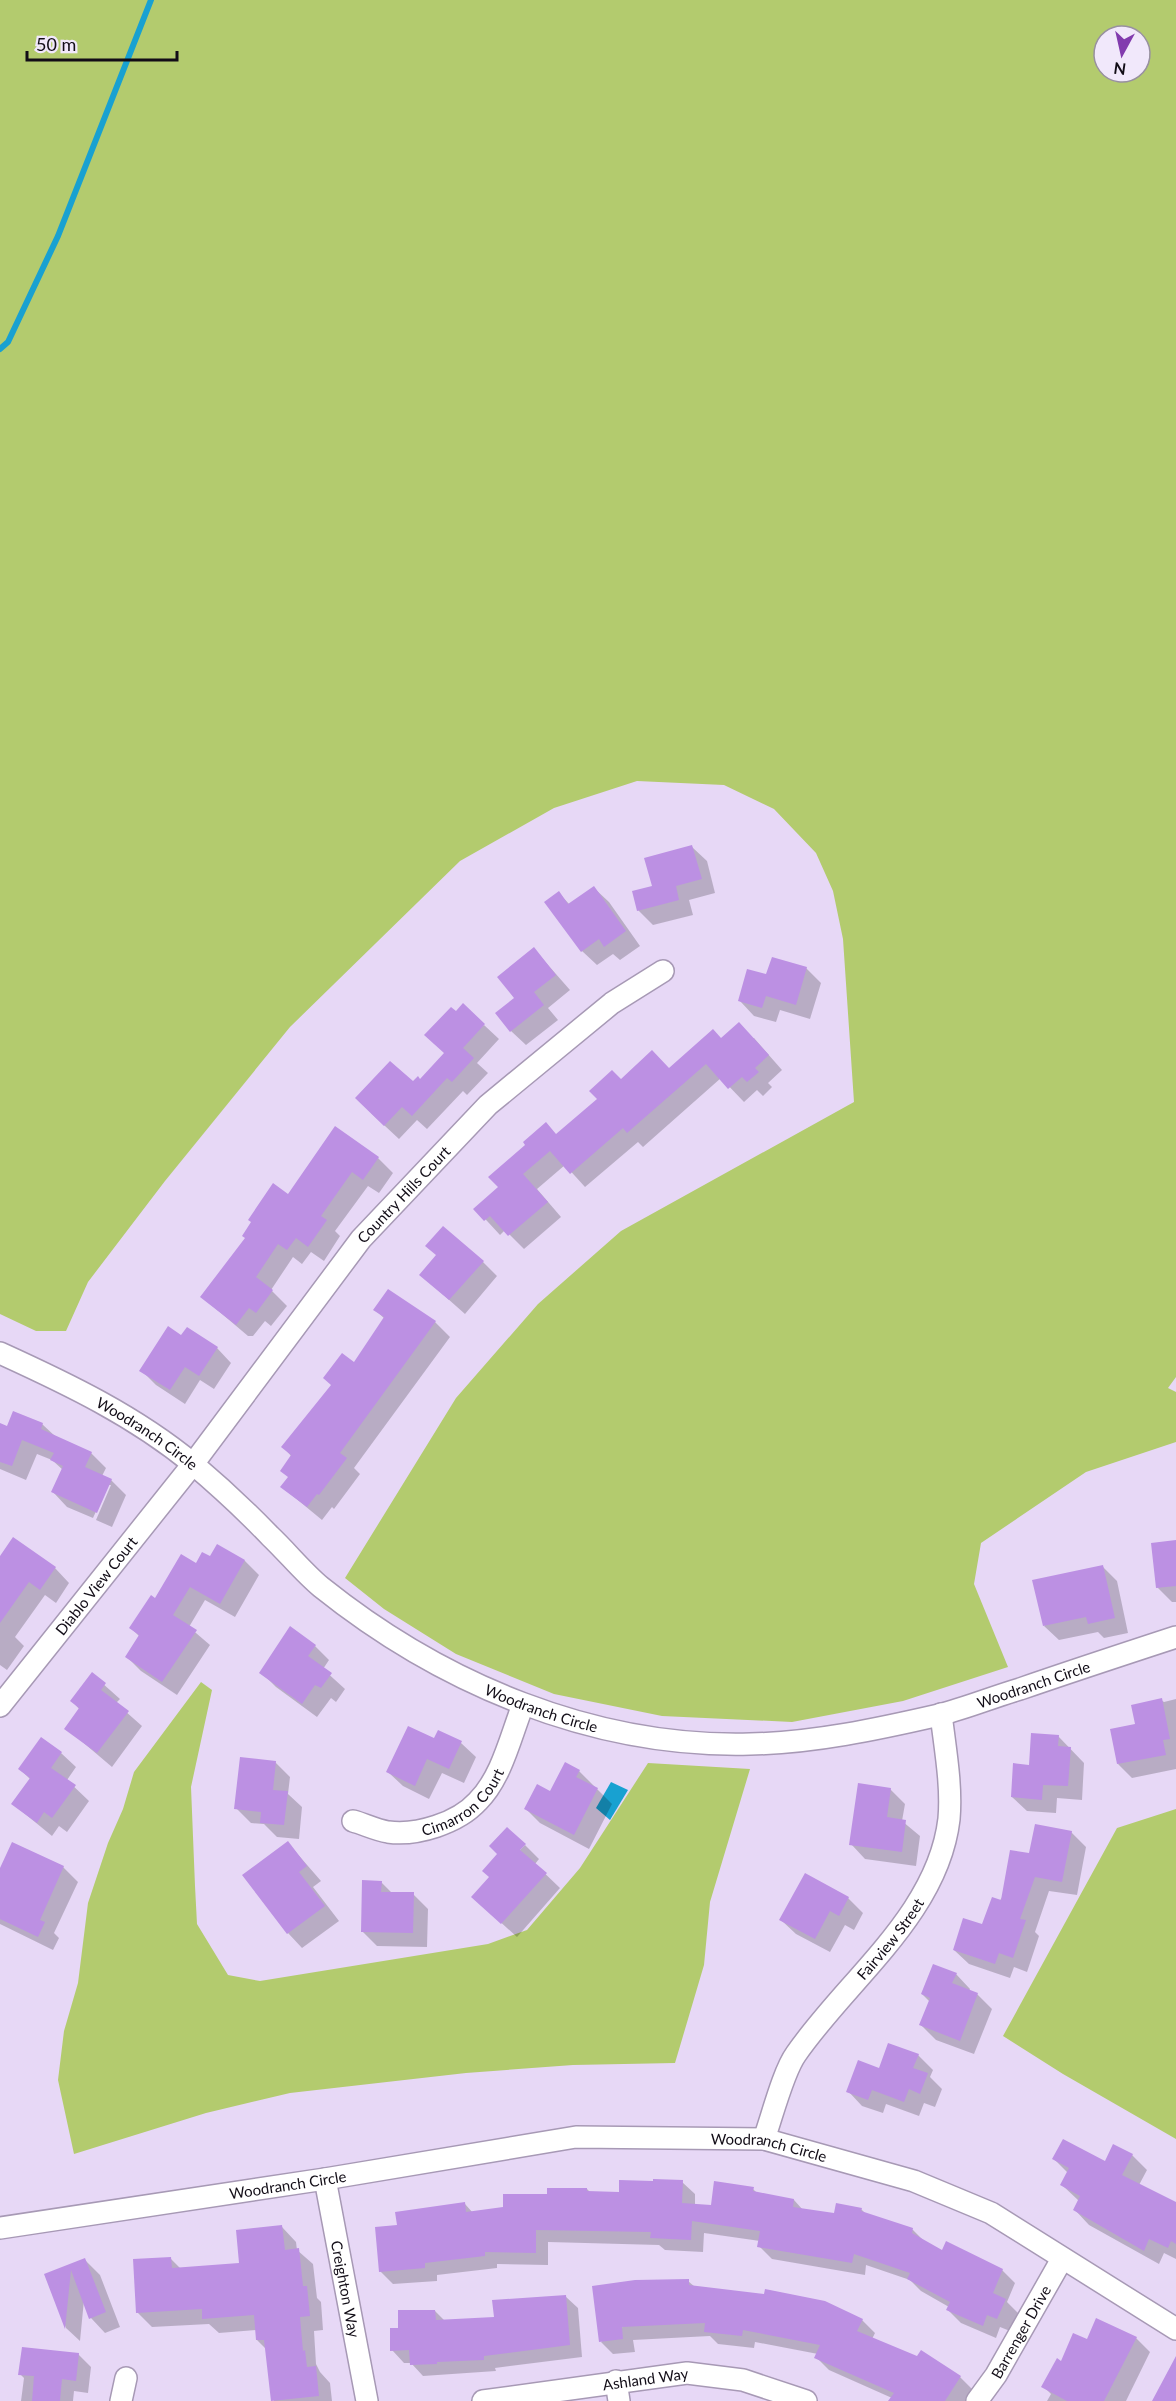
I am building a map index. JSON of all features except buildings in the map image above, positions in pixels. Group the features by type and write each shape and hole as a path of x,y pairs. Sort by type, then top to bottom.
{"street":[{"name":"Country Hills Court","path":"193,1464 361,1239 480,1114 612,1003 663,971"},
{"name":"Woodranch Circle","path":"0,1353 64,1382 143,1426 193,1464 319,1585 383,1632 450,1673 524,1705 597,1727 685,1741 750,1744 819,1739 941,1714 1176,1637"},
{"name":"Diablo View Court","path":"0,1706 193,1464"},
{"name":"Cimarron Court","path":"353,1821 388,1832 423,1831 452,1819 478,1802 496,1774 524,1705"},
{"name":"Fairview Street","path":"764,2139 795,2056 908,1919 938,1863 949,1820 948,1772 941,1714"},
{"name":"Woodranch Circle","path":"0,2228 325,2179 576,2137 764,2139 914,2181 991,2213 1176,2329"},
{"name":"Creighton Way","path":"325,2179 367,2401"},
{"name":"Barrenger Drive","path":"977,2401 996,2375 1062,2259"},
{"name":"Ashland Way","path":"483,2401 617,2391 687,2373 743,2380 806,2401"},
{"path":"122,2401 126,2378"}],"green space":[{"path":"0,0 1176,0 1176,1377 1168,1388 1176,1392 1176,1442 1086,1472 981,1543 974,1584 1008,1667 903,1701 792,1722 662,1716 554,1694 456,1654 384,1609 345,1578 456,1398 538,1304 621,1231 854,1102 843,939 833,891 816,853 774,809 724,785 637,781 554,808 460,861 290,1027 165,1181 88,1282 66,1331 36,1331 0,1314"},
{"path":"201,1682 212,1690 191,1787 197,1924 228,1975 260,1981 488,1944 527,1930 580,1868 648,1763 750,1769 710,1902 704,1965 675,2063 573,2065 466,2073 290,2093 206,2113 74,2154 58,2080 64,2031 78,1983 88,1903 108,1843 123,1809 134,1772"},
{"path":"1176,1809 1176,2139 1063,2074 1003,2036 1117,1828"}],"water":[{"path":"611,1782 628,1790 610,1820 596,1808"}],"waterway":[{"path":"0,349 8,342 58,236 151,0"}]}
